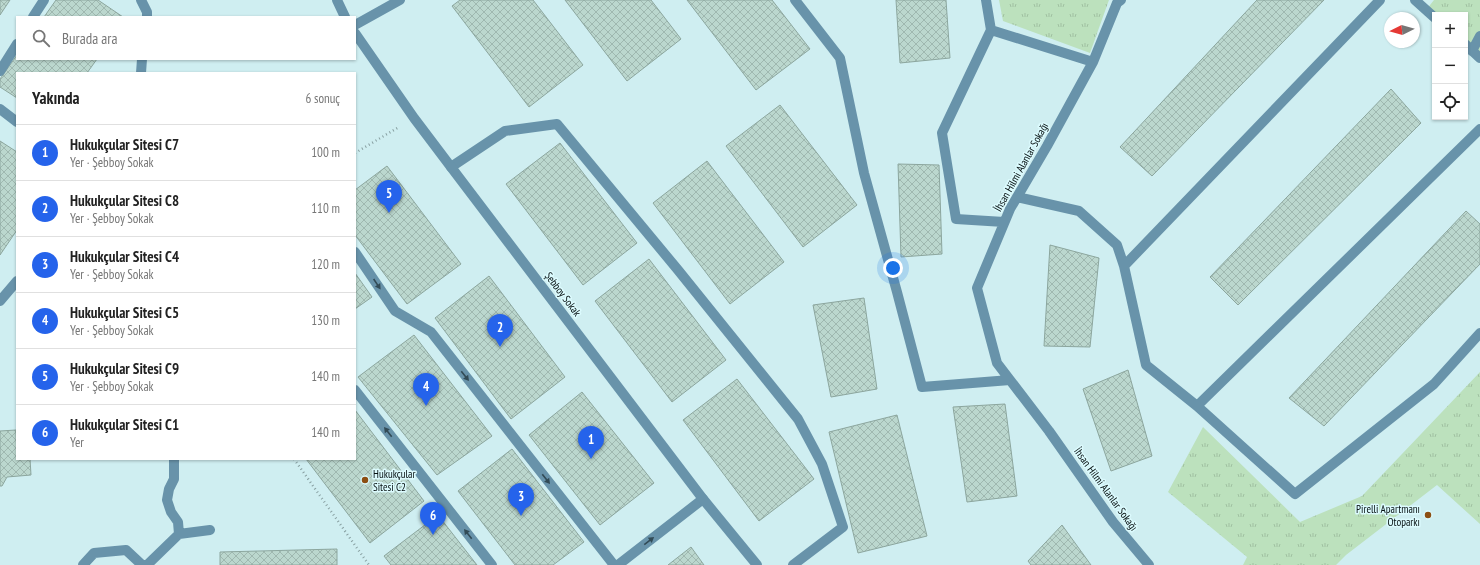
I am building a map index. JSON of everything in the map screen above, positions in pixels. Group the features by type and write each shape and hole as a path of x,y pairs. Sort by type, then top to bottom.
{"street":[{"path":"34,16 44,0"},
{"path":"142,0 147,16"},
{"path":"337,0 345,16"},
{"path":"356,24 400,0"},
{"path":"795,0 840,58 864,173 922,387 1010,380"},
{"path":"986,0 991,30 942,133 956,219 1004,222"},
{"name":"İhsan Hilmi Alanlar Sokağı","path":"1121,0 1118,3 1093,62 1004,222 977,288 997,363 1049,431 1113,522 1149,565"},
{"path":"1124,266 1380,0"},
{"path":"1415,0 1432,15"},
{"path":"991,30 1093,62"},
{"name":"Şebboy Sokak","path":"356,34 414,118 451,167 703,499 757,565"},
{"path":"1472,51 1480,36"},
{"path":"0,71 16,46"},
{"path":"141,72 142,60"},
{"path":"0,109 16,121"},
{"path":"451,167 505,132 557,124 688,282 798,419 805,432 822,464 843,527 793,565"},
{"path":"1197,406 1480,129"},
{"path":"1017,197 1079,211 1116,244 1124,266 1146,366 1197,406 1295,494 1434,384 1480,333"},
{"path":"356,253 395,311 430,332 614,565"},
{"path":"0,301 16,281"},
{"path":"356,391 492,565"},
{"path":"174,460 174,479 169,489 167,500 171,512 178,522 178,534"},
{"path":"618,565 703,499"},
{"path":"147,565 178,534 210,530"},
{"path":"83,565 94,553 126,550 142,565"}],"path":[{"path":"356,152 414,118"},
{"path":"295,460 369,565"}],"green space":[{"path":"999,0 1109,0 1090,53 1003,21"},
{"path":"1434,0 1480,0 1480,62 1468,51 1468,12 1432,12 1432,13 1426,10"},
{"path":"1480,372 1480,524 1437,485 1346,555 1336,565 1243,565 1247,557 1168,492 1203,427 1300,522 1362,496"}],"building":[{"path":"0,0 10,0 0,15"},
{"path":"56,0 98,0 122,16 45,16"},
{"path":"460,0 533,0 583,65 529,107 452,6"},
{"path":"565,0 651,0 681,39 627,81"},
{"path":"687,0 772,0 810,49 756,90"},
{"path":"896,0 946,0 950,58 900,63"},
{"path":"1257,0 1324,0 1152,176 1120,147"},
{"path":"16,56 16,60 96,60 88,72 16,72 16,97 0,87 0,79"},
{"path":"1391,89 1421,123 1238,305 1210,277"},
{"path":"780,105 857,205 803,247 726,146"},
{"path":"0,141 16,151 16,231 0,255"},
{"path":"560,143 637,243 583,285 506,184"},
{"path":"707,161 784,262 730,304 653,203"},
{"path":"898,164 939,165 942,254 901,257"},
{"path":"387,166 461,264 407,304 356,236 356,189"},
{"path":"1466,211 1480,224 1480,264 1324,426 1289,398"},
{"path":"1050,245 1099,258 1090,347 1044,346"},
{"path":"649,259 726,360 672,402 595,301"},
{"path":"356,274 372,297 356,308"},
{"path":"489,276 565,377 511,419 435,318"},
{"path":"864,298 877,389 831,397 813,305"},
{"path":"414,335 492,436 437,475 358,377"},
{"path":"1128,370 1152,456 1111,471 1083,389"},
{"path":"737,379 814,479 759,521 683,420"},
{"path":"582,392 654,483 600,525 529,435"},
{"path":"1005,404 1017,496 967,502 953,407"},
{"name":"Hukukçular Sitesi C2","path":"356,411 424,501 370,543 307,460 356,460"},
{"path":"897,415 927,536 858,553 829,432"},
{"path":"16,430 16,460 30,460 31,475 7,477 2,486 0,486 0,431"},
{"path":"512,449 584,542 553,565 515,565 458,491"},
{"path":"438,515 477,565 391,565 384,556"},
{"path":"1062,525 1091,565 1031,565 1028,561"},
{"path":"691,547 704,565 668,565"},
{"path":"337,549 337,565 220,565 220,552"}],"place":[{"name":"Hukukçular Sitesi C9","path":"389,213"},
{"name":"Hukukçular Sitesi C8","path":"500,347"},
{"name":"Hukukçular Sitesi C5","path":"426,406"},
{"name":"Hukukçular Sitesi C7","path":"591,459"},
{"name":"Hukukçular Sitesi C2","path":"365,480"},
{"name":"Pirelli Apartmanı Otoparkı","path":"1428,515"},
{"name":"Hukukçular Sitesi C4","path":"521,516"},
{"name":"Hukukçular Sitesi C1","path":"433,535"}]}
